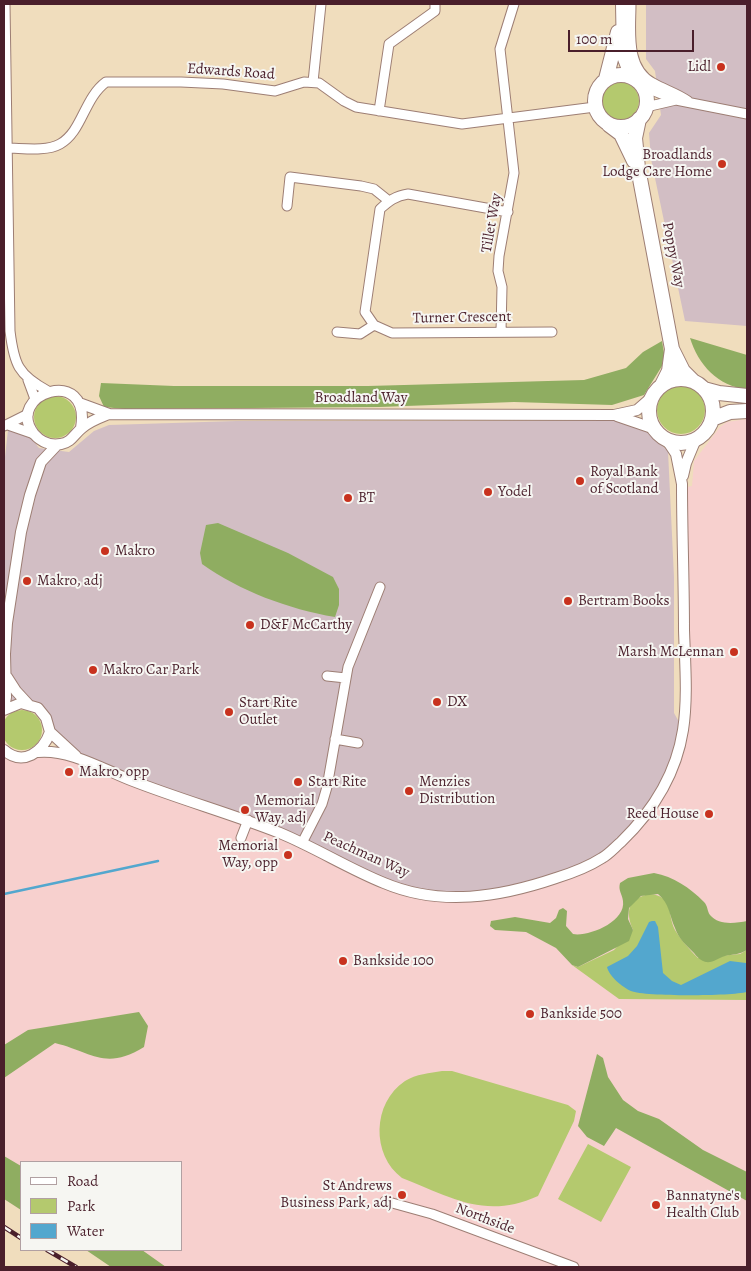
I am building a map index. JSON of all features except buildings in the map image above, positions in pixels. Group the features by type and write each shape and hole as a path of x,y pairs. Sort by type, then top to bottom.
{"highway":[{"path":"622,22 606,79 596,91 595,107 598,114 610,124 625,127 642,113 647,100 624,56 623,4"},
{"path":"606,79 623,75 637,81"},
{"name":"Poppy Way","path":"642,113 635,138 638,168 670,329 672,349 669,371 658,390"},
{"name":"Poppy Way","path":"610,124 621,134 638,168"},
{"name":"Poppy Way","path":"672,349 683,371 699,385"},
{"path":"699,385 712,404 712,419 706,431 696,439 681,442 666,438 655,429 649,411 658,390 679,379 699,385 720,393 747,396"},
{"path":"712,419 730,412 747,411"}],"street":[{"path":"5,4 6,148 10,220 10,331 13,358 28,380 35,399"},
{"path":"321,4 313,82 319,83 356,107 462,124 595,107"},
{"path":"379,110 389,44 435,11 435,4"},
{"name":"Tillet Way","path":"501,331 502,287 498,271 514,174 500,49 514,4"},
{"path":"631,4 632,52 642,75 651,82 688,101"},
{"path":"637,81 676,100 747,114"},
{"name":"Edwards Road","path":"6,148 50,148 60,145 71,136 92,94 106,82 190,82 275,91 304,82 313,82"},
{"path":"642,113 676,100"},
{"path":"287,206 290,177 374,189 389,201"},
{"path":"337,332 360,334 374,325 365,312 380,209 396,196 408,194 508,212"},
{"name":"Turner Crescent","path":"374,325 392,333 552,332"},
{"path":"4,709 7,677 6,635 12,587 26,514 41,462 37,437 30,426 28,414 35,399 48,391 28,380"},
{"name":"Broadland Way","path":"48,391 64,392 79,403 109,414 614,415 637,410 658,390"},
{"path":"79,403 83,416 81,428"},
{"path":"6,426 28,414"},
{"name":"Broadland Way","path":"41,462 56,445 73,438 81,428 109,414"},
{"name":"Broadland Way","path":"614,415 655,429"},
{"path":"6,426 56,445"},
{"name":"Peachman Way","path":"4,750 21,758 38,752 53,752 84,761 135,782 248,820 405,891 465,898 507,892 572,873 604,858 646,816 662,792 676,761 683,729 685,671 682,484 676,454 666,438"},
{"name":"Peachman Way","path":"682,484 686,463 696,439"},
{"path":"302,843 322,804 327,787 352,653 380,587"},
{"path":"327,676 346,678"},
{"name":"Peachman Way","path":"7,677 28,704 44,714 50,732 84,761"},
{"path":"4,709 11,705 28,704"},
{"path":"38,752 46,743 50,732"},
{"path":"336,739 358,743"},
{"path":"242,838 248,820"},
{"name":"Northside","path":"385,1201 432,1214 574,1267"}],"shaded area":[{"path":"646,4 747,4 747,326 685,321 651,159 649,133 661,115 655,71 646,59"},
{"path":"747,419 747,1267 111,1267 87,1251 182,1251 182,1161 20,1161 20,1209 4,1199 4,750 16,756 683,729 682,488 692,486 694,461 720,427 727,422"},
{"path":"236,421 615,421 635,425 646,431 668,451 674,577 674,713 683,729 662,792 604,858 483,897 405,891 197,802 69,751 48,721 28,704 4,710 4,466 8,430 32,439 39,448 69,452 94,431 109,425"}],"green space":[{"path":"620,82 627,83 633,88 638,94 638,108 633,114 627,119 620,120 613,119 607,114 602,108 601,101 602,94 607,88 613,83"},
{"path":"690,338 747,355 747,389 727,384 718,379 698,357"},
{"path":"662,341 664,353 662,366 644,395 612,405 514,402 379,407 124,409 104,407 99,396 101,383 174,386 368,386 584,380 626,368 643,352"},
{"path":"676,386 686,386 698,393 705,405 705,415 698,427 686,434 676,434 668,430 661,423 657,415 657,405 661,397 668,390"},
{"path":"55,396 70,402 76,417 70,432 55,438 40,432 34,417 40,402"},
{"path":"218,523 288,553 333,577 339,589 339,605 335,617 317,614 265,598 232,583 202,564 200,553 206,525"},
{"path":"18,710 26,710 33,713 39,719 42,730 39,741 33,747 26,750 18,750 11,747 5,741 2,734 2,726 5,719 11,713"},
{"path":"654,873 668,877 687,887 704,902 710,915 718,921 728,923 747,921 747,950 711,962 701,960 679,935 667,906 658,894 641,896 629,908 628,919 633,930 629,941 578,967 572,965 556,948 526,932 495,930 490,926 491,921 515,917 550,923 556,918 559,910 563,908 567,911 566,926 573,934 588,933 605,926 619,915 623,901 620,883 628,878"},
{"path":"650,894 658,895 666,902 675,930 698,958 740,954 747,950 747,1000 619,999 572,965 578,967 614,950 633,930 629,917 630,906 637,899"},
{"path":"139,1012 148,1026 144,1047 130,1054 108,1059 89,1055 55,1043 4,1078 4,1045 28,1030"},
{"path":"597,1054 603,1058 608,1077 623,1100 638,1111 659,1119 703,1150 747,1172 747,1201 616,1128 604,1146 587,1137 578,1126"},
{"path":"452,1071 568,1105 576,1111 574,1121 538,1196 519,1203 501,1206 468,1203 402,1178 392,1168 385,1156 381,1143 381,1115 386,1102 405,1081 418,1075"},
{"path":"588,1144 631,1167 601,1222 558,1199"},
{"path":"4,1156 20,1165 20,1209 4,1199"},
{"path":"87,1251 143,1251 166,1267 111,1267"}],"water":[{"path":"655,921 658,927 663,973 672,981 681,985 730,961 746,963 747,992 707,995 653,994 631,991 620,984 610,974 607,967 628,956 637,946 649,922"}],"waterway":[{"path":"4,894 158,861"}],"railway":[{"path":"4,1227 20,1237"},
{"path":"49,1251 76,1267"}],"place":[{"name":"Lidl","path":"721,67"},
{"name":"Broadlands Lodge Care Home","path":"722,164"},
{"name":"Royal Bank of Scotland","path":"580,481"},
{"name":"Yodel","path":"488,492"},
{"name":"BT","path":"348,498"},
{"name":"Makro","path":"105,551"},
{"name":"Makro, adj","path":"27,581"},
{"name":"Bertram Books","path":"568,601"},
{"name":"D&F McCarthy","path":"250,625"},
{"name":"Marsh McLennan","path":"734,652"},
{"name":"Makro Car Park","path":"93,670"},
{"name":"DX","path":"437,702"},
{"name":"Start Rite Outlet","path":"229,712"},
{"name":"Makro, opp","path":"69,772"},
{"name":"Start Rite","path":"298,782"},
{"name":"Menzies Distribution","path":"409,791"},
{"name":"Memorial Way, adj","path":"245,810"},
{"name":"Reed House","path":"709,814"},
{"name":"Memorial Way, opp","path":"288,855"},
{"name":"Bankside 100","path":"343,961"},
{"name":"Bankside 500","path":"530,1014"},
{"name":"St Andrews Business Park, adj","path":"402,1195"},
{"name":"Bannatyne's Health Club","path":"656,1205"}]}
